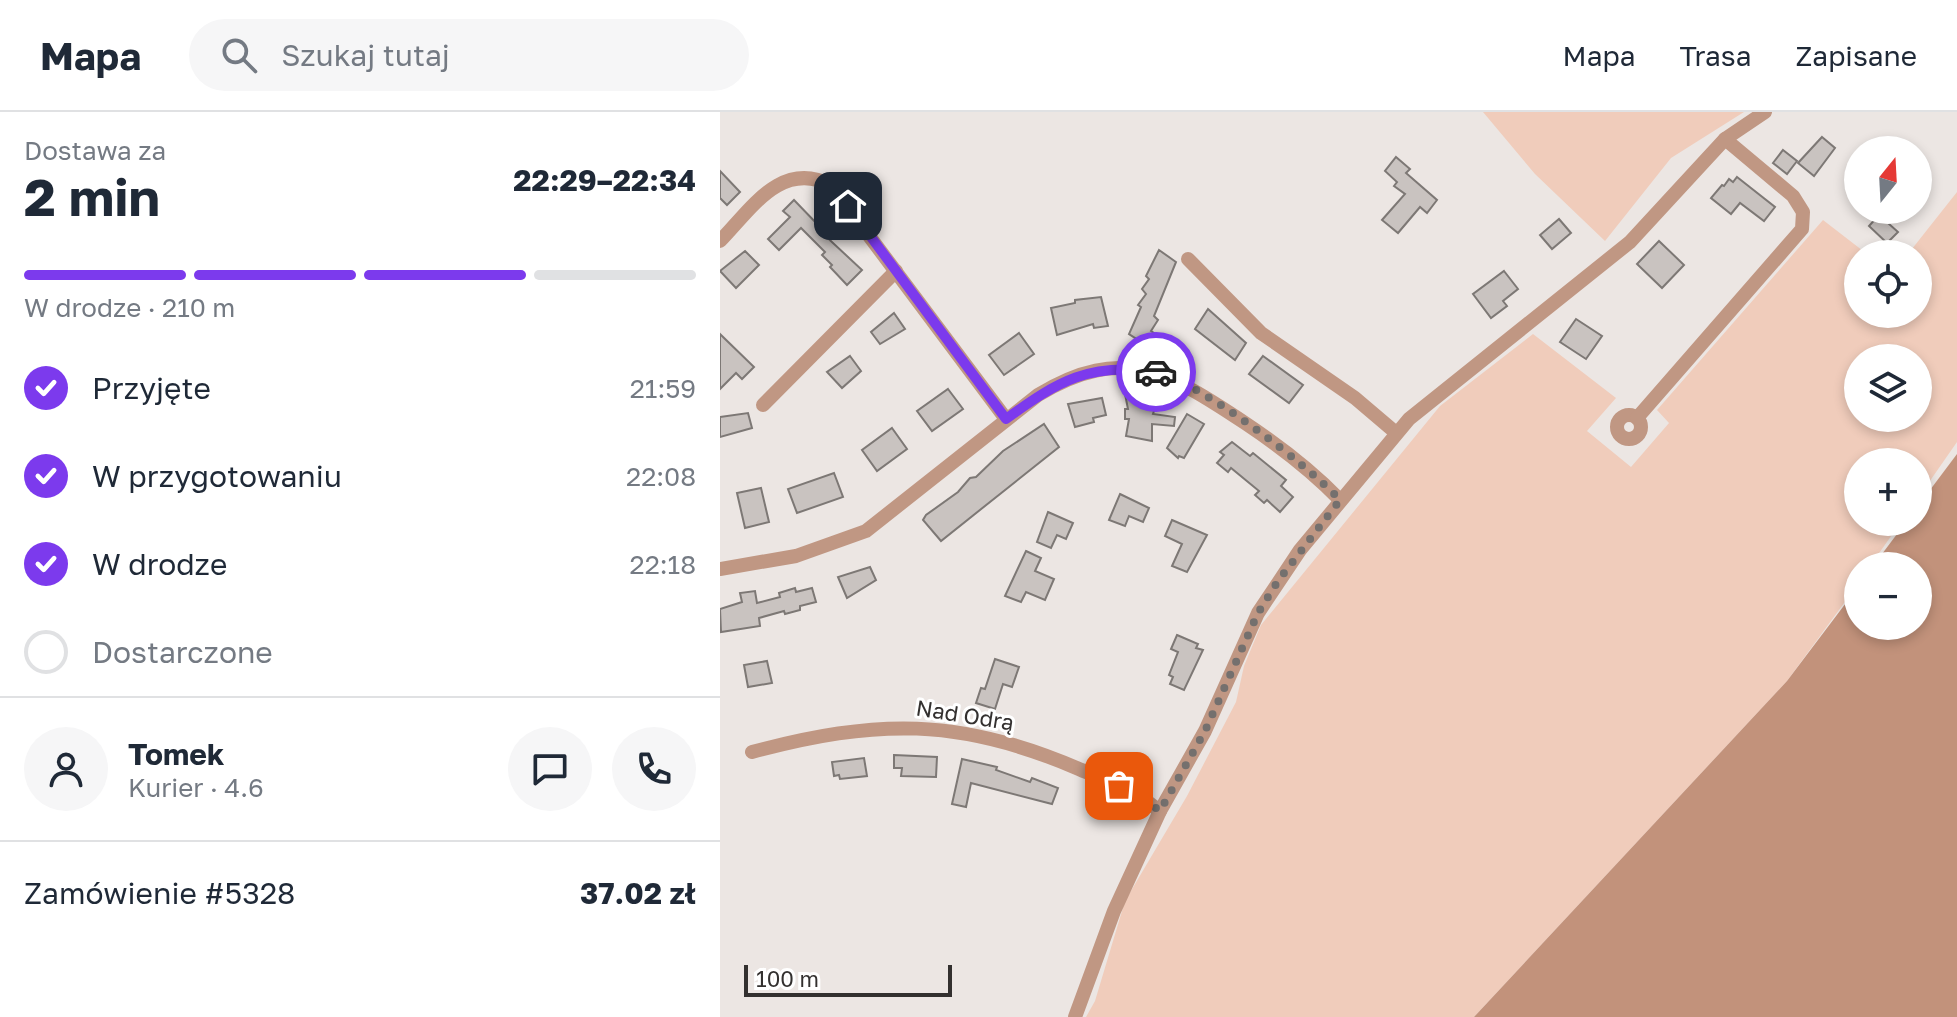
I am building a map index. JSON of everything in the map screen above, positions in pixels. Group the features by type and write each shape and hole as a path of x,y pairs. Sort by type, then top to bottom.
{"street":[{"path":"1075,1017 1114,911 1160,811 1205,731 1258,613 1285,570 1395,432 1432,398 1630,242 1725,139 1765,112"},
{"path":"1637,418 1802,229 1803,212 1793,196 1725,139"},
{"path":"720,241 786,179 816,177 831,185 1006,419"},
{"path":"1188,259 1261,333 1355,398 1395,432"},
{"path":"763,405 896,271"},
{"path":"720,569 796,556 866,531 1006,419 1064,380 1083,373 1125,369 1159,373 1188,386 1274,443 1340,500"},
{"name":"Nad Odrą","path":"752,752 822,735 868,728 900,727 952,732 1035,750 1135,793 1160,811"}],"shaded area":[{"path":"1483,112 1744,112 1671,158 1605,241 1535,174"},
{"path":"1957,192 1957,442 1932,478 1932,448 1844,448 1844,536 1891,536 1880,552 1844,552 1844,603 1787,681 1474,1017 1086,1017 1095,1001 1125,901 1187,796 1236,702 1244,666 1261,625 1440,406 1533,334 1616,398 1587,431 1631,467 1669,423 1657,410 1823,220 1849,240 1844,240 1844,328 1932,328 1932,240 1919,240"},
{"path":"1957,454 1957,1017 1474,1017 1787,681 1844,606 1844,640 1932,640 1932,552 1884,552 1896,536 1932,536 1932,487"}],"building":[{"path":"1822,137 1835,148 1814,176 1798,163"},
{"path":"1783,150 1797,161 1787,174 1773,163"},
{"path":"1396,157 1410,169 1406,173 1437,200 1427,213 1420,207 1398,233 1382,220 1405,194 1394,186 1397,182 1385,171"},
{"path":"720,171 740,192 727,205 720,198"},
{"path":"1737,177 1775,207 1764,221 1740,203 1731,214 1711,198 1729,179 1733,182"},
{"path":"794,200 821,228 819,230 862,270 847,285 822,255 825,252 801,228 779,250 768,239 790,217 783,211"},
{"path":"1559,219 1571,233 1552,249 1540,235"},
{"path":"1889,224 1898,232 1890,240 1884,240 1869,226"},
{"path":"1659,241 1684,265 1662,288 1637,264"},
{"path":"1159,250 1176,262 1154,316 1158,320 1151,331 1154,333 1146,345 1129,334 1141,307 1138,305 1146,294 1142,289 1149,279 1146,276"},
{"path":"745,251 759,265 736,288 720,271"},
{"path":"1504,271 1518,289 1503,301 1507,306 1491,318 1473,294"},
{"path":"1101,297 1108,326 1094,328 1093,324 1057,335 1051,308 1075,303 1075,300"},
{"path":"1208,309 1246,343 1235,360 1195,329"},
{"path":"894,313 905,329 880,344 871,332"},
{"path":"1576,319 1602,336 1586,359 1560,342"},
{"path":"1019,333 1034,354 1004,375 989,355"},
{"path":"720,334 754,367 742,379 736,373 720,389"},
{"path":"850,356 861,371 842,388 827,372"},
{"path":"1263,356 1303,385 1289,403 1249,374"},
{"path":"948,389 963,409 932,431 917,411"},
{"path":"1136,392 1158,399 1153,414 1175,417 1174,426 1152,424 1152,441 1126,436 1129,419 1125,419 1125,409 1128,409 1125,394"},
{"path":"1102,398 1106,415 1075,427 1068,404"},
{"path":"748,413 752,428 720,437 720,417"},
{"path":"1187,414 1204,424 1184,458 1178,458 1167,448"},
{"path":"1044,424 1059,447 941,541 923,520 926,515 958,492 1003,451"},
{"path":"892,428 907,449 877,471 862,450"},
{"path":"1232,442 1250,456 1253,453 1286,480 1281,486 1293,497 1280,512 1267,500 1264,503 1255,495 1259,491 1231,468 1228,472 1217,463 1224,455 1220,452"},
{"path":"834,473 843,497 797,513 788,489"},
{"path":"761,488 769,522 745,528 737,493"},
{"path":"1120,494 1149,508 1143,522 1129,516 1125,526 1109,520"},
{"path":"1048,512 1073,523 1066,539 1057,535 1051,548 1037,542"},
{"path":"1172,520 1207,535 1187,572 1172,566 1182,544 1165,536"},
{"path":"1026,551 1041,558 1035,571 1054,579 1045,600 1026,592 1021,602 1005,596"},
{"path":"870,567 876,580 847,598 838,577"},
{"path":"795,588 796,592 812,588 816,602 800,606 800,610 759,618 760,626 721,632 720,609 742,602 740,593 755,591 757,603 780,597 779,593"},
{"path":"1177,635 1198,644 1196,648 1203,650 1184,690 1170,684 1173,677 1169,675 1178,652 1171,649"},
{"path":"995,659 1019,667 1012,687 1003,684 995,709 976,703 981,688 985,689"},
{"path":"767,661 772,683 748,687 744,665"},
{"path":"894,755 937,757 936,777 901,776 902,768 894,768"},
{"path":"864,758 867,776 840,779 839,775 834,776 832,762"},
{"path":"962,759 997,767 996,770 1030,782 1032,778 1058,788 1052,804 971,783 966,807 952,804"}],"way so far":[{"path":"1119,786 1160,811 1205,731 1258,613 1300,550 1340,500 1274,443 1188,386 1156,372"}],"route":[{"path":"848,206 1006,419 1038,395 1083,373 1104,369 1156,372"}]}
